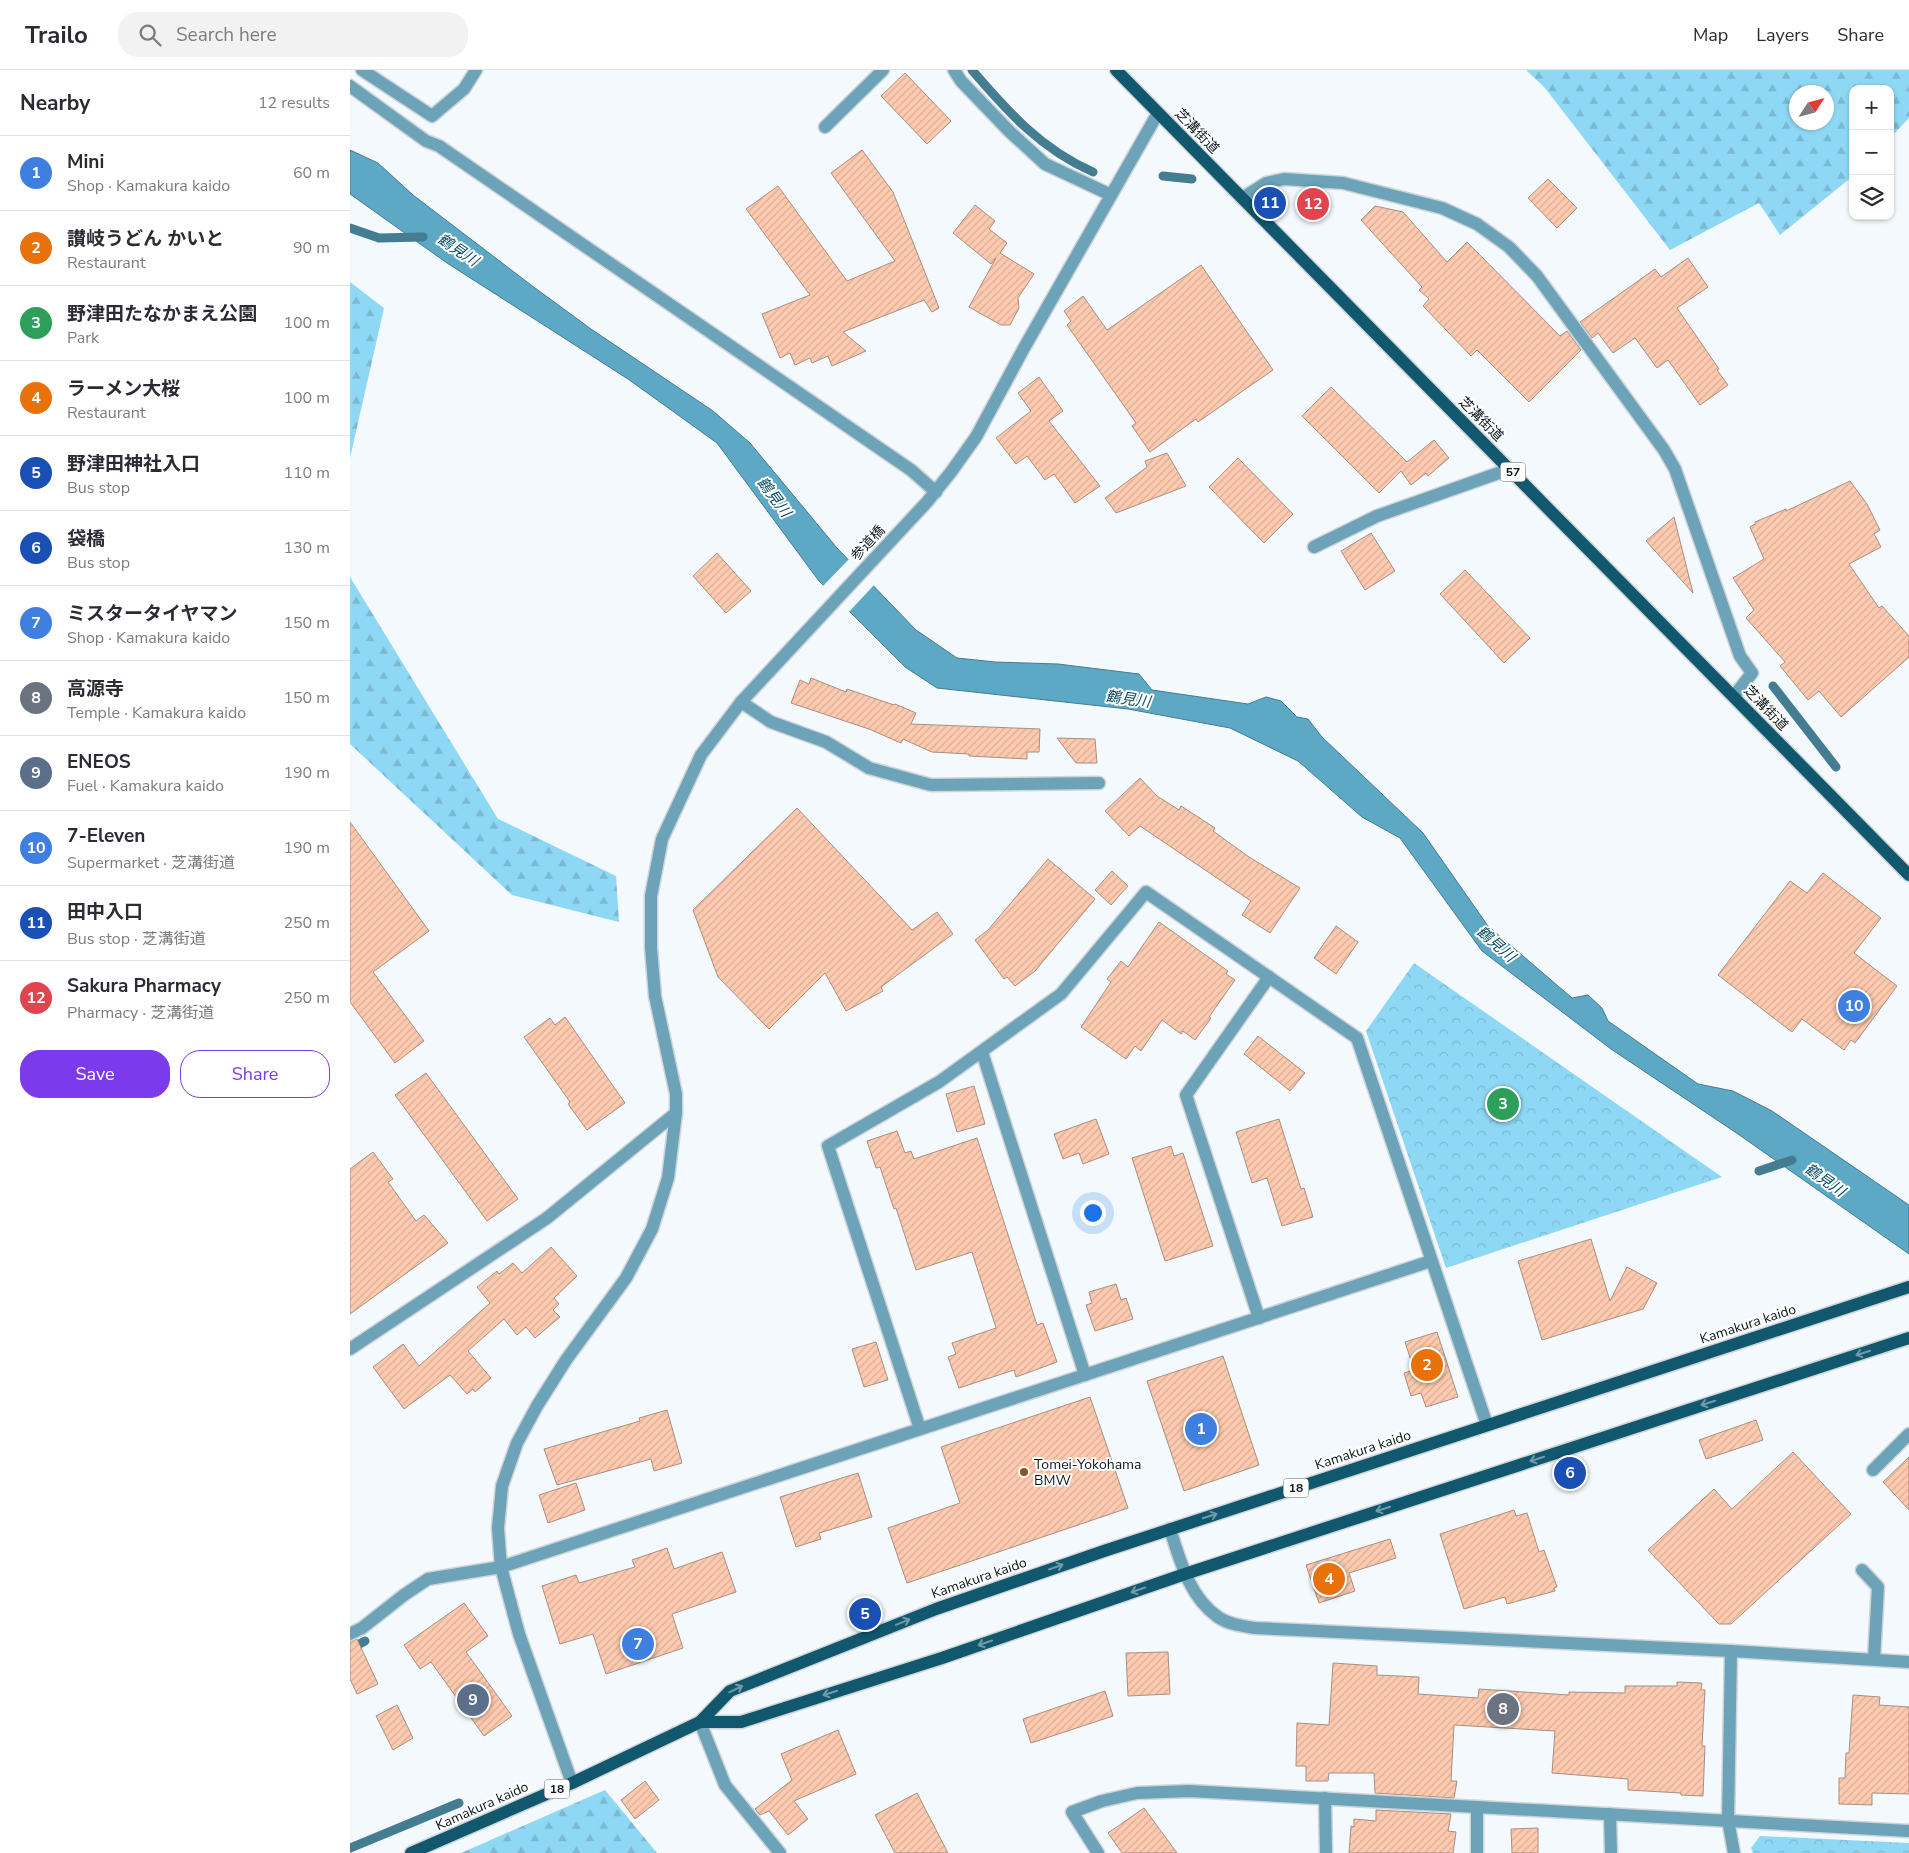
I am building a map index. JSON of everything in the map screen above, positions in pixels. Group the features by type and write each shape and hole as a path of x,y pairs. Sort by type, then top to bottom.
{"main road":[{"name":"芝溝街道","path":"1116,70 1734,696 1903,862 1909,875"},
{"name":"Kamakura kaido","path":"411,1853 572,1783 700,1722 730,1691 936,1609 1170,1529 1909,1287"},
{"name":"Kamakura kaido","path":"700,1722 741,1722 942,1658 1185,1574 1909,1338"}],"street":[{"path":"362,70 432,116 464,89 476,70"},
{"path":"826,127 883,70"},
{"path":"954,70 961,81 1010,132 1046,164 1111,195"},
{"path":"350,86 426,140 447,152 911,470 936,492"},
{"name":"参道橋","path":"572,1783 519,1634 501,1567 498,1528 502,1486 517,1443 537,1406 566,1360 626,1278 652,1229 668,1178 676,1113 676,1094 655,996 651,948 650,896 662,840 701,755 741,702 936,492 976,437 1158,113"},
{"path":"1242,198 1266,183 1284,180 1343,182 1442,208 1477,224 1509,247 1537,276 1664,450 1675,469 1740,656 1752,673 1734,696"},
{"path":"1314,547 1377,516 1510,469"},
{"path":"741,702 771,722 826,742 869,768 931,785 1099,783"},
{"path":"920,1429 828,1146 939,1082 1061,994 1146,892 1357,1038 1487,1425"},
{"path":"1259,1318 1186,1095 1269,977"},
{"path":"982,1052 1085,1375"},
{"path":"350,1349 546,1218 676,1113"},
{"path":"350,1634 362,1628 428,1579 501,1567 1431,1262"},
{"path":"1873,1470 1909,1434"},
{"path":"1170,1529 1185,1574 1206,1607 1219,1618 1235,1625 1255,1628 1732,1651 1909,1662"},
{"path":"1862,1570 1878,1587 1874,1659"},
{"path":"1732,1651 1728,1820 1734,1853"},
{"path":"700,1722 725,1785 780,1853"},
{"path":"1098,1853 1072,1812 1111,1799 1137,1793 1189,1791 1909,1830"},
{"path":"1325,1798 1326,1853"},
{"path":"1477,1807 1477,1853"},
{"path":"1610,1814 1611,1853"}],"green space":[{"path":"1526,70 1909,70 1909,118 1894,134 1894,85 1849,85 1849,179 1780,235 1759,203 1670,250 1545,88"},
{"path":"350,282 384,308 350,458"},
{"path":"350,577 498,819 616,876 619,922 512,895 350,744"},
{"path":"1414,963 1722,1177 1446,1268 1366,1031"},
{"path":"605,1790 657,1853 461,1853"},
{"path":"1760,1836 1909,1843 1909,1853 1753,1853 1751,1848"}],"water":[{"name":"鶴見川","path":"350,150 378,163 413,195 531,285 591,329 713,411 750,443 837,548 916,630 957,658 995,662 1058,664 1139,674 1152,690 1248,704 1266,697 1281,701 1297,717 1308,719 1322,737 1423,833 1488,926 1572,998 1588,995 1602,1008 1608,1021 1698,1084 1733,1091 1772,1111 1909,1205 1909,1254 1738,1134 1611,1049 1482,951 1400,838 1362,817 1298,761 1230,728 1128,709 937,688 905,667 819,581 717,443 628,379 447,263 350,194"}],"pier":[{"path":"850,558 875,584 848,613 822,587"}],"building":[{"path":"905,73 951,121 927,144 881,96"},
{"path":"862,150 893,192 939,308 932,312 924,300 843,332 866,351 832,366 828,356 812,363 810,358 795,365 790,353 780,358 762,314 810,295 746,209 778,186 847,281 895,261 831,173"},
{"path":"1548,179 1577,208 1557,228 1528,198"},
{"path":"975,205 995,221 989,229 1007,243 1000,253 1034,274 1018,298 1019,308 1010,325 1001,325 969,307 996,258 991,264 953,233"},
{"path":"1375,206 1403,212 1447,262 1467,242 1560,336 1567,331 1581,350 1529,402 1477,350 1471,356 1423,306 1429,299 1419,290 1422,287 1361,220"},
{"path":"1688,258 1708,287 1677,308 1728,385 1700,405 1668,360 1657,368 1635,338 1613,353 1598,333 1592,338 1580,322 1655,269 1661,277"},
{"path":"1201,265 1273,370 1198,422 1196,419 1150,452 1132,426 1136,423 1067,325 1071,321 1064,311 1083,296 1107,330"},
{"path":"1039,377 1063,411 1049,421 1100,486 1075,503 1054,474 1045,480 1027,456 1016,464 996,438 1031,411 1018,393"},
{"path":"1331,387 1407,462 1434,440 1449,458 1428,476 1426,473 1411,485 1401,471 1379,493 1302,416"},
{"path":"1167,453 1186,486 1116,513 1105,498 1147,467 1145,461"},
{"path":"1238,458 1293,514 1264,543 1209,487"},
{"path":"1850,481 1867,504 1880,530 1874,534 1881,547 1849,564 1879,608 1882,606 1909,636 1909,657 1841,717 1819,691 1808,700 1780,666 1785,662 1746,618 1754,610 1733,578 1764,559 1750,527 1755,522 1786,509 1786,511"},
{"path":"1674,517 1693,593 1646,541"},
{"path":"1371,533 1395,571 1365,590 1341,551"},
{"path":"717,553 751,591 726,613 693,576"},
{"path":"1465,570 1530,638 1504,663 1440,594"},
{"path":"811,678 846,692 847,689 895,704 916,713 911,724 1040,729 1039,752 1027,752 1027,759 969,756 969,754 932,752 903,739 901,743 869,729 791,703 800,680 809,684"},
{"path":"1057,738 1095,739 1097,763 1076,763"},
{"path":"1140,778 1157,796 1179,810 1181,806 1215,828 1213,831 1249,857 1300,888 1270,933 1242,915 1251,901 1140,826 1129,836 1105,811"},
{"path":"797,808 912,930 937,912 953,934 881,987 883,991 846,1011 825,973 769,1029 718,977 693,910"},
{"path":"350,822 429,931 373,972 424,1041 395,1063 350,1002"},
{"path":"1048,859 1095,899 1035,971 1015,986 1007,977 1004,979 975,940 988,930"},
{"path":"1112,871 1128,886 1111,905 1095,890"},
{"path":"1823,873 1881,918 1854,953 1897,986 1855,1043 1851,1040 1844,1050 1802,1019 1792,1032 1718,975 1790,881 1807,893"},
{"path":"1159,922 1228,971 1226,974 1235,980 1195,1040 1183,1031 1181,1034 1162,1020 1141,1051 1135,1046 1126,1059 1081,1027 1111,982 1107,979 1121,961 1128,967"},
{"path":"1336,926 1358,942 1336,974 1314,958"},
{"path":"565,1017 625,1103 587,1130 568,1104 570,1102 524,1037 550,1018 555,1025"},
{"path":"1258,1036 1305,1073 1290,1091 1244,1054"},
{"path":"426,1073 518,1199 487,1221 395,1095"},
{"path":"974,1086 985,1124 957,1132 946,1094"},
{"path":"1096,1119 1109,1154 1083,1164 1079,1153 1063,1159 1054,1134"},
{"path":"1279,1119 1301,1189 1304,1188 1313,1217 1282,1226 1267,1178 1252,1183 1236,1132"},
{"path":"897,1131 905,1153 911,1151 914,1159 977,1138 1037,1325 1043,1323 1057,1362 1016,1377 1014,1370 959,1388 948,1357 956,1354 952,1343 996,1328 972,1252 916,1270 896,1208 894,1209 880,1167 876,1168 867,1141"},
{"path":"1171,1146 1174,1156 1183,1153 1213,1246 1165,1261 1132,1158"},
{"path":"373,1152 393,1179 388,1182 416,1221 424,1215 448,1243 350,1314 350,1169"},
{"path":"1591,1239 1610,1301 1627,1267 1657,1283 1643,1309 1542,1340 1518,1261"},
{"path":"551,1247 577,1276 554,1298 559,1304 553,1310 560,1317 535,1338 526,1327 517,1335 504,1319 468,1351 491,1378 475,1392 473,1389 467,1394 450,1375 404,1409 373,1367 403,1344 419,1366 490,1303 477,1287 497,1271 499,1274 513,1263 522,1273"},
{"path":"1116,1284 1121,1300 1126,1298 1133,1319 1095,1331 1086,1305 1092,1303 1089,1292"},
{"path":"1437,1332 1458,1397 1426,1407 1421,1393 1411,1396 1404,1373 1414,1370 1405,1342"},
{"path":"876,1342 888,1380 864,1387 852,1349"},
{"path":"1223,1356 1259,1465 1184,1491 1147,1381"},
{"path":"1090,1397 1128,1508 907,1583 888,1528 960,1503 941,1447"},
{"path":"667,1410 682,1463 654,1471 651,1459 557,1485 544,1449 640,1421 639,1418"},
{"path":"1756,1420 1763,1440 1706,1459 1699,1440"},
{"path":"1793,1452 1851,1514 1731,1624 1719,1624 1648,1550 1714,1489 1732,1509"},
{"path":"1909,1457 1909,1510 1883,1482"},
{"path":"858,1473 872,1517 819,1533 821,1539 796,1547 780,1497"},
{"path":"576,1483 585,1510 548,1523 539,1495"},
{"path":"1514,1510 1516,1516 1527,1513 1539,1552 1544,1550 1557,1587 1554,1588 1555,1591 1507,1604 1505,1597 1464,1609 1440,1534"},
{"path":"1390,1539 1396,1558 1349,1573 1355,1591 1319,1603 1306,1565"},
{"path":"667,1548 674,1569 722,1552 736,1592 672,1614 683,1648 606,1674 593,1634 560,1644 542,1586 576,1575 579,1583 635,1567 632,1560"},
{"path":"464,1603 488,1636 466,1652 512,1716 484,1736 431,1662 420,1669 404,1645"},
{"path":"357,1639 378,1684 357,1694 350,1679 350,1642"},
{"path":"1168,1652 1170,1694 1128,1696 1126,1653"},
{"path":"1333,1663 1377,1666 1377,1675 1419,1677 1418,1694 1478,1698 1479,1689 1569,1695 1569,1692 1625,1693 1625,1686 1677,1686 1677,1682 1702,1683 1701,1690 1705,1690 1702,1746 1705,1746 1703,1796 1628,1790 1628,1779 1552,1773 1555,1731 1454,1725 1451,1781 1457,1781 1454,1798 1375,1793 1374,1773 1329,1773 1328,1781 1306,1781 1306,1766 1296,1766 1297,1723 1329,1725"},
{"path":"1105,1691 1113,1716 1031,1743 1023,1719"},
{"path":"1853,1695 1880,1697 1879,1705 1909,1707 1909,1794 1872,1793 1872,1805 1839,1804 1839,1778 1845,1778 1846,1753 1849,1753"},
{"path":"397,1705 413,1738 393,1750 376,1716"},
{"path":"838,1730 856,1774 794,1801 808,1819 788,1835 769,1811 760,1815 755,1809 792,1780 781,1754"},
{"path":"645,1781 659,1800 635,1819 621,1800"},
{"path":"917,1793 948,1853 895,1853 875,1815"},
{"path":"1144,1808 1177,1853 1122,1853 1108,1833"},
{"path":"1376,1810 1451,1814 1448,1831 1456,1832 1453,1853 1349,1853 1351,1826 1354,1827 1354,1819 1376,1821"},
{"path":"1538,1828 1538,1853 1512,1853 1511,1829"}],"waterway":[{"path":"972,70 999,101 1042,141 1074,163 1093,172"},
{"path":"1163,176 1192,179"},
{"path":"350,228 379,238 423,237"},
{"path":"1773,686 1836,767"},
{"path":"1759,1171 1792,1160"},
{"path":"350,1649 365,1641"},
{"path":"350,1848 459,1803"}],"place":[{"name":"田中入口","path":"1270,203"},
{"name":"Sakura Pharmacy","path":"1313,204"},
{"name":"7-Eleven","path":"1854,1006"},
{"name":"野津田たなかまえ公園","path":"1503,1104"},
{"name":"讃岐うどん かいと","path":"1427,1365"},
{"name":"Mini","path":"1201,1429"},
{"name":"Tomei-Yokohama BMW","path":"1024,1472"},
{"name":"袋橋","path":"1570,1473"},
{"name":"ラーメン大桜","path":"1329,1579"},
{"name":"野津田神社入口","path":"865,1614"},
{"name":"ミスタータイヤマン","path":"638,1644"},
{"name":"ENEOS","path":"473,1700"},
{"name":"高源寺","path":"1503,1709"}]}
